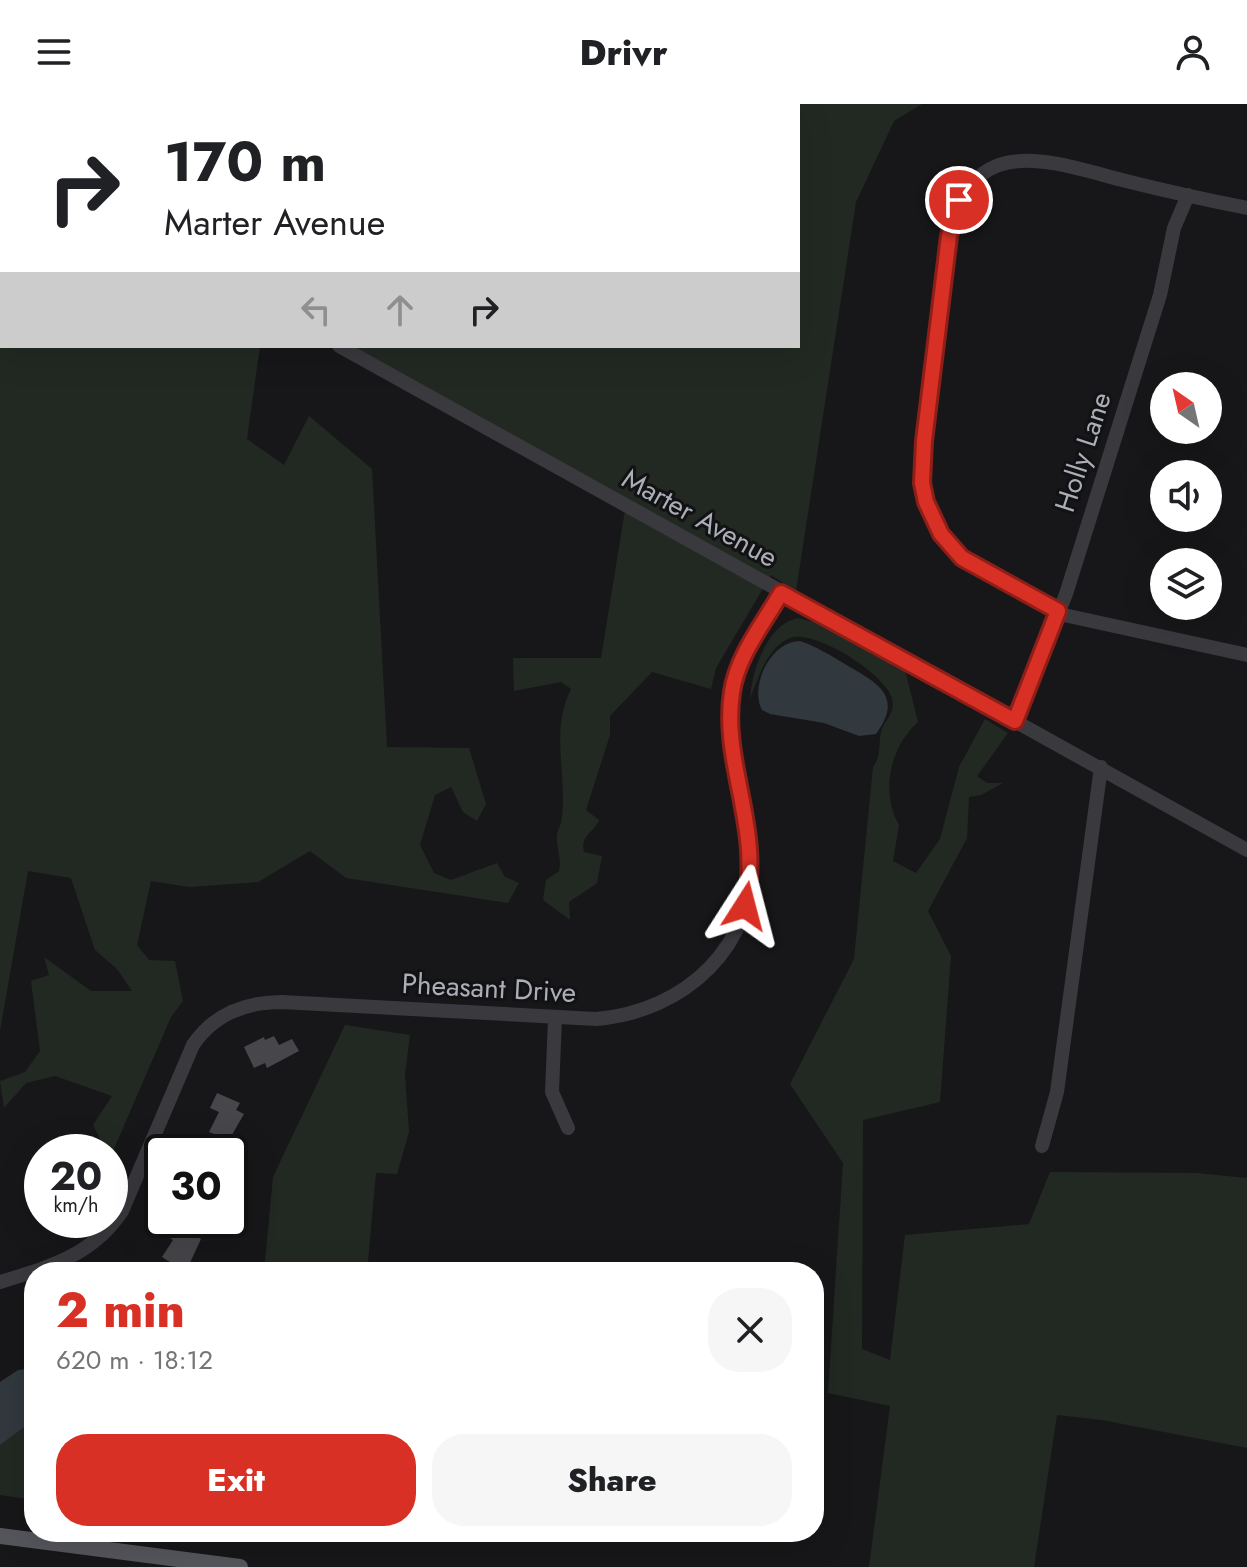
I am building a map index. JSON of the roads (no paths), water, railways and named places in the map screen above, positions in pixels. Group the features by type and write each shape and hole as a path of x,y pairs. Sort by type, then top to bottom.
{"main road":[{"path":"0,1536 24,1539"},
{"path":"46,1542 240,1567"}],"street":[{"path":"1247,208 1076,168 1027,160 996,165 983,172 964,190 955,210 924,441 922,483 926,502 941,534 962,558 1058,611 1247,655"},
{"name":"Holly Lane","path":"1015,721 1058,611 1160,295 1174,228 1188,195"},
{"name":"Marter Avenue","path":"343,348 1247,850"},
{"name":"Pheasant Drive","path":"57,1262 83,1253 111,1228 122,1211 193,1045 209,1025 231,1011 265,1002 282,1002 555,1018 613,1018 662,1003 703,977 733,938 749,889 752,854 732,728 732,691 748,649 781,593"},
{"path":"1042,1146 1057,1092 1101,767"},
{"path":"555,1018 552,1092 568,1128"},
{"name":"Pheasant Drive","path":"0,1282 24,1274"}]}
